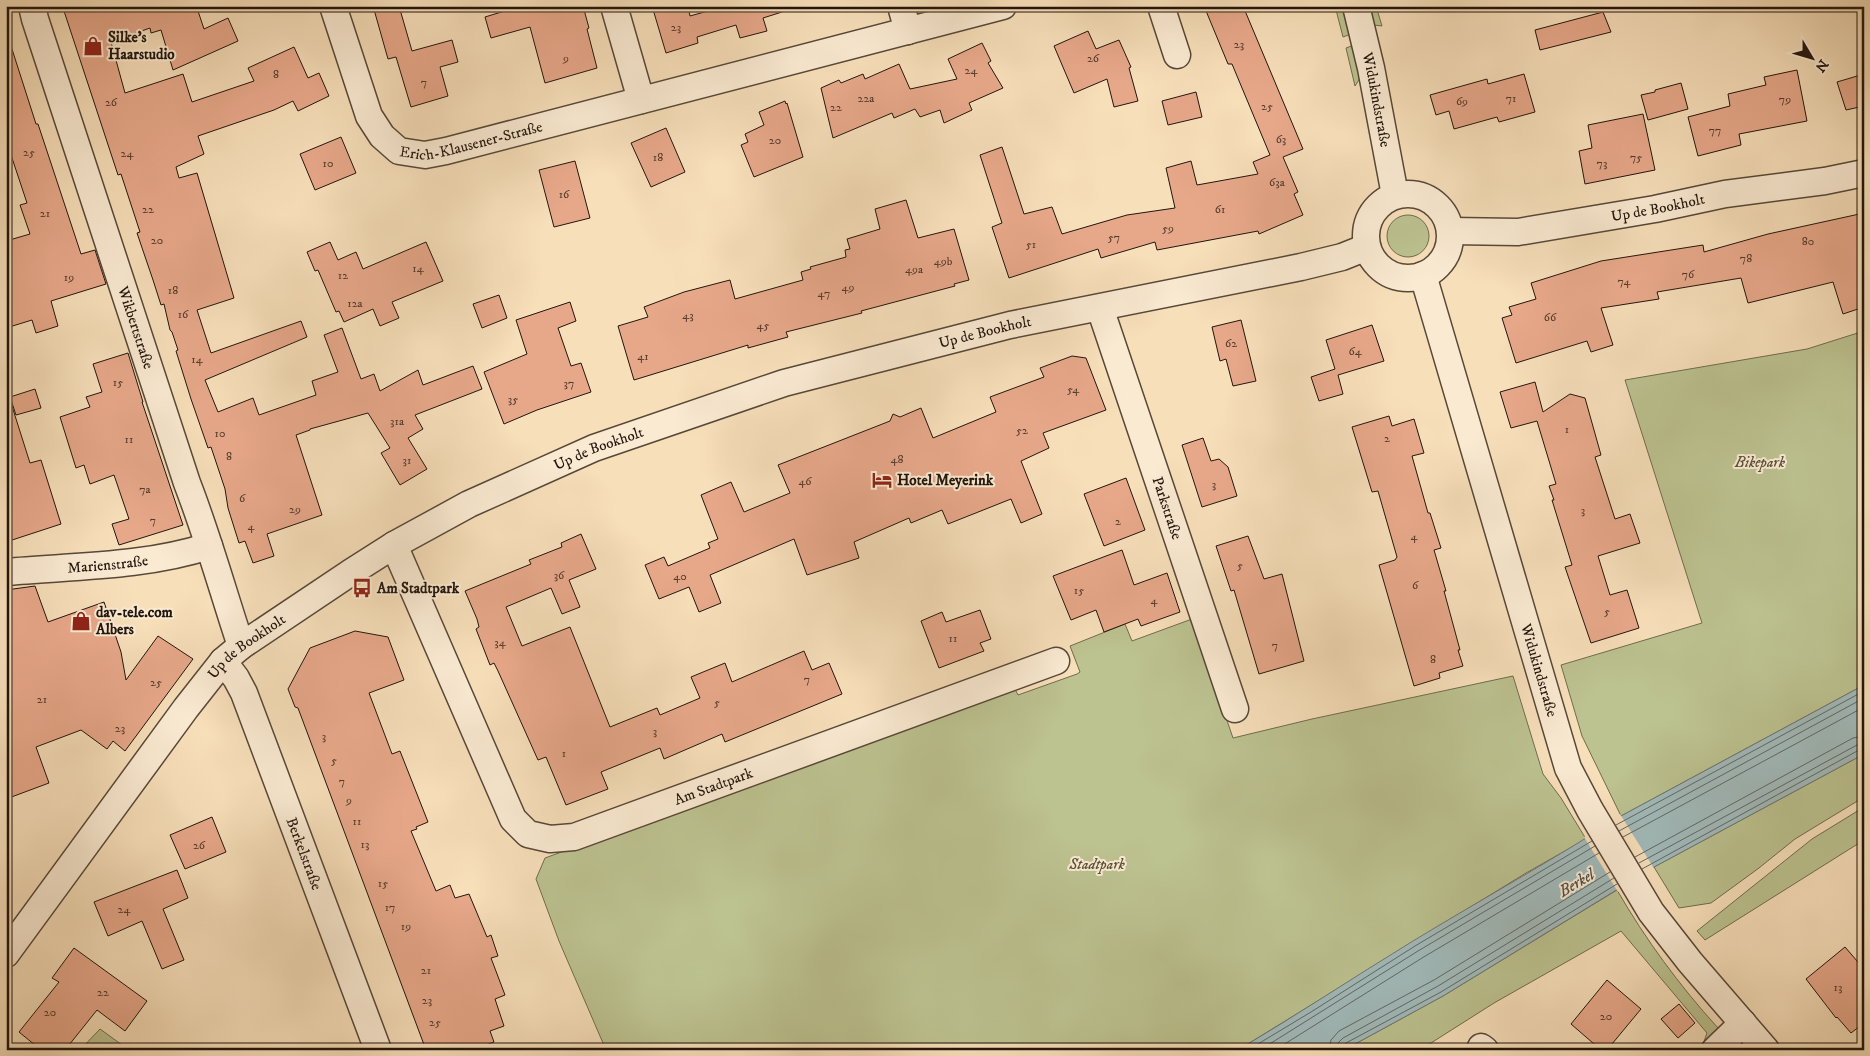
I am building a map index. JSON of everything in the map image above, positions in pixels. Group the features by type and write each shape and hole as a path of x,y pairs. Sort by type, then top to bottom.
{"street":[{"name":"Wikbertstraße","path":"32,6 209,546 232,654"},
{"name":"Erich-Klausener-Straße","path":"333,6 369,116 382,136 399,151 425,154 446,151 1003,6"},
{"path":"614,6 641,100"},
{"path":"901,6 908,32"},
{"path":"1161,6 1178,56"},
{"name":"Widukindstraße","path":"1356,6 1371,68 1395,195"},
{"name":"Up de Bookholt","path":"1450,231 1518,232 1579,224 1725,194 1825,181 1864,173"},
{"path":"1408,193 1432,200 1441,208 1448,219 1450,231 1450,245 1444,258 1435,269 1423,276 1406,278 1389,274 1380,267 1372,258 1366,235 1371,216 1384,201 1395,195 1408,193"},
{"name":"Up de Bookholt","path":"6,954 186,708 232,654 394,544 469,504 594,448 784,383 1010,325 1301,267 1342,257 1368,247"},
{"name":"Widukindstraße","path":"1423,276 1568,768 1590,810 1651,912 1690,962 1766,1050"},
{"name":"Parkstraße","path":"1100,308 1235,709"},
{"name":"Am Stadtpark","path":"394,544 513,819 528,834 550,839 574,837 1056,661"},
{"name":"Marienstraße","path":"6,572 123,563 191,552 209,546"},
{"name":"Berkelstraße","path":"232,654 236,678 244,693 378,1050"},
{"path":"1715,1050 1743,1024"}],"green space":[{"path":"1335,6 1343,6 1351,34 1343,37"},
{"path":"1368,6 1376,6 1382,26 1374,25"},
{"path":"1354,45 1362,75 1355,86 1346,48"},
{"path":"1412,215 1420,218 1426,224 1429,236 1426,248 1420,254 1404,257 1396,254 1390,248 1387,232 1390,224 1396,218"},
{"name":"Bikepark","path":"1864,331 1864,685 1621,816 1582,736 1561,665 1702,623 1625,380 1807,349"},
{"name":"Stadtpark","path":"1192,619 1233,738 1513,676 1543,774 1561,798 1586,839 1526,873 1238,1050 606,1050 559,941 536,879 545,858 1014,687 1018,695 1077,674 1080,672 1070,646 1125,624 1132,641"},
{"path":"1864,754 1864,797 1795,839 1711,903 1679,908 1654,867"},
{"path":"1864,807 1864,840 1705,940 1697,931 1812,839"},
{"path":"1617,890 1664,962 1718,1028 1712,1039 1701,1050 1707,1033 1621,931 1494,1003 1420,1050 1344,1050 1443,996"},
{"path":"100,1029 129,1050 80,1050"}],"water":[{"name":"Berkel","path":"1864,685 1864,754 1654,867 1443,996 1344,1050 1238,1050 1413,941 1621,816"}],"pier":[{"path":"1620,814 1655,870 1618,892 1584,837"}],"building":[{"path":"79,6 203,6 204,9 198,11 204,29 228,18 238,41 173,70 161,30 151,33 150,28 111,42 125,93 183,74 192,102 254,81 248,68 294,47 308,78 319,73 329,96 298,111 293,101 274,110 198,136 204,154 176,167 179,178 197,173 234,298 197,310 211,353 301,321 307,337 205,380 218,412 253,398 259,415 316,395 312,381 338,372 324,335 342,328 361,379 374,374 380,391 418,370 423,385 473,366 482,389 415,415 423,429 408,438 427,469 400,485 381,453 390,448 368,413 310,429 296,435 322,515 267,534 274,556 253,563 245,541 239,543 228,508 225,489 211,447 208,448 191,399 164,304 161,305 137,233 140,232 121,174 118,175 64,11"},
{"path":"373,6 399,6 412,51 452,40 458,62 440,67 448,96 411,107 396,57 388,59"},
{"path":"521,6 583,6 597,68 545,83 530,27 491,38 485,17"},
{"path":"652,6 688,6 690,16 726,6 782,7 782,12 763,18 767,31 740,38 736,25 697,37 698,43 666,53"},
{"path":"1204,6 1243,6 1303,149 1283,157 1298,192 1294,194 1303,215 1259,234 1258,231 1157,250 1155,242 1101,258 1098,249 1009,278 992,227 1002,223 980,155 1002,147 1024,214 1052,207 1062,234 1127,215 1175,208 1166,168 1191,161 1197,185 1258,174 1253,162 1270,155 1232,64 1228,64"},
{"path":"1603,12 1611,32 1540,50 1535,30"},
{"path":"1088,31 1096,49 1119,40 1131,67 1129,68 1138,101 1114,107 1107,79 1074,93 1054,46"},
{"path":"982,43 991,61 988,63 1003,88 969,103 972,110 944,123 940,110 920,117 915,109 894,118 892,113 833,138 821,88 839,80 841,83 863,74 865,79 899,64 910,89 957,79 948,59"},
{"path":"6,46 11,46 81,254 95,250 106,284 51,301 58,326 36,333 32,320 6,328 6,241 30,234 20,205 27,203 6,140"},
{"path":"1797,70 1807,121 1739,134 1741,145 1698,156 1688,117 1730,106 1728,94 1766,85 1764,77"},
{"path":"1524,74 1535,112 1499,122 1497,117 1454,129 1449,111 1436,115 1430,95 1487,79 1488,84"},
{"path":"1864,74 1864,106 1846,110 1837,82"},
{"path":"1681,83 1688,109 1648,120 1641,95"},
{"path":"1196,92 1202,117 1168,125 1162,101"},
{"path":"785,101 803,157 754,177 741,145 748,142 745,134 764,125 759,112"},
{"path":"1643,114 1655,170 1585,184 1579,151 1592,148 1588,125"},
{"path":"666,128 685,172 651,187 631,143"},
{"path":"341,137 356,173 315,190 300,154"},
{"path":"575,161 590,218 554,227 539,170"},
{"path":"906,200 918,238 954,229 969,280 954,284 955,286 861,311 862,313 786,332 788,337 748,348 748,345 634,380 618,326 648,317 644,307 684,292 730,280 735,299 803,280 801,272 811,269 810,267 846,257 845,250 850,249 847,239 880,229 875,209"},
{"path":"1864,213 1864,307 1843,314 1833,282 1748,303 1741,278 1657,292 1659,299 1601,308 1613,345 1591,352 1587,341 1516,363 1502,318 1512,315 1509,307 1536,299 1531,283 1601,261 1703,245 1704,252 1768,234"},
{"path":"330,242 338,260 356,252 363,269 426,242 443,281 392,302 399,318 380,326 373,309 344,322 339,311 336,312 318,270 315,271 307,252"},
{"path":"499,295 507,318 482,328 473,304"},
{"path":"570,302 576,321 558,328 571,366 581,363 591,392 537,410 504,424 484,372 527,354 516,320"},
{"path":"1241,320 1256,381 1233,386 1226,359 1220,361 1212,327"},
{"path":"1372,325 1384,361 1338,375 1343,394 1319,401 1311,377 1335,369 1326,340"},
{"path":"128,353 142,402 183,525 119,545 112,524 129,519 114,475 90,484 84,465 76,468 60,417 90,407 86,397 102,392 93,364"},
{"path":"1072,356 1086,358 1106,410 1043,433 1049,448 1021,461 1042,514 1021,523 1011,499 948,524 942,510 911,523 909,518 854,542 859,558 807,575 794,539 710,575 721,603 699,612 689,587 659,599 645,565 664,557 668,566 710,548 708,543 718,539 701,495 731,482 744,512 790,493 778,465 890,421 893,414 900,417 921,408 933,438 996,412 990,397 1044,377 1040,368"},
{"path":"1535,382 1543,412 1570,394 1585,398 1601,455 1595,457 1615,519 1630,514 1640,543 1598,556 1610,595 1627,590 1639,628 1591,643 1565,567 1572,565 1552,500 1554,500 1549,486 1556,484 1537,421 1511,428 1500,392"},
{"path":"35,389 41,408 16,415 10,397"},
{"path":"6,403 11,403 30,463 41,460 61,524 6,542"},
{"path":"1389,416 1392,426 1414,419 1424,453 1412,456 1428,513 1430,513 1441,548 1434,550 1446,591 1444,591 1463,666 1439,673 1440,678 1414,686 1379,565 1395,560 1397,557 1378,491 1372,492 1352,427"},
{"path":"1203,438 1211,461 1219,459 1228,467 1237,496 1202,507 1182,445"},
{"path":"1126,478 1145,530 1104,546 1084,494"},
{"path":"581,534 596,569 569,580 580,607 562,614 551,588 506,607 522,646 570,627 610,727 657,708 660,715 700,698 691,677 725,663 732,682 804,651 812,670 829,663 842,694 725,742 722,734 664,759 660,748 601,772 608,789 566,805 546,757 538,760 494,663 490,665 476,629 479,627 477,619 465,591 531,564 529,560 562,547 561,543"},
{"path":"1248,536 1264,579 1282,574 1304,661 1259,674 1234,590 1231,591 1216,546"},
{"path":"1122,550 1134,585 1167,573 1180,612 1141,626 1138,619 1104,632 1096,610 1071,620 1053,576"},
{"path":"35,586 48,622 104,602 121,652 126,680 158,636 193,659 125,751 113,741 107,749 81,730 36,747 49,783 6,799 6,590"},
{"path":"980,610 991,639 980,643 984,651 939,668 921,621 942,612 946,622"},
{"path":"355,631 388,637 404,680 369,693 392,754 400,751 428,822 411,831 436,891 450,885 455,898 469,894 487,937 491,935 498,956 491,958 505,995 495,999 504,1026 490,1031 494,1042 486,1045 488,1050 426,1050 298,708 295,707 288,689 310,648"},
{"path":"212,817 226,852 185,869 170,835"},
{"path":"177,870 188,898 163,909 184,960 162,969 142,921 108,936 94,902"},
{"path":"1845,947 1864,969 1864,1023 1851,1033 1836,1018 1806,979"},
{"path":"74,948 147,1001 125,1031 97,1010 65,1050 41,1050 19,1032 59,982 52,978"},
{"path":"1607,980 1641,1009 1607,1050 1601,1050 1571,1024"},
{"path":"1679,1004 1695,1023 1678,1038 1661,1019"}],"place":[{"name":"Silke's Haarstudio","path":"93,46"},
{"name":"Hotel Meyerink","path":"882,480"},
{"name":"Am Stadtpark","path":"362,588"},
{"name":"dav-tele.com Albers","path":"81,621"}]}
